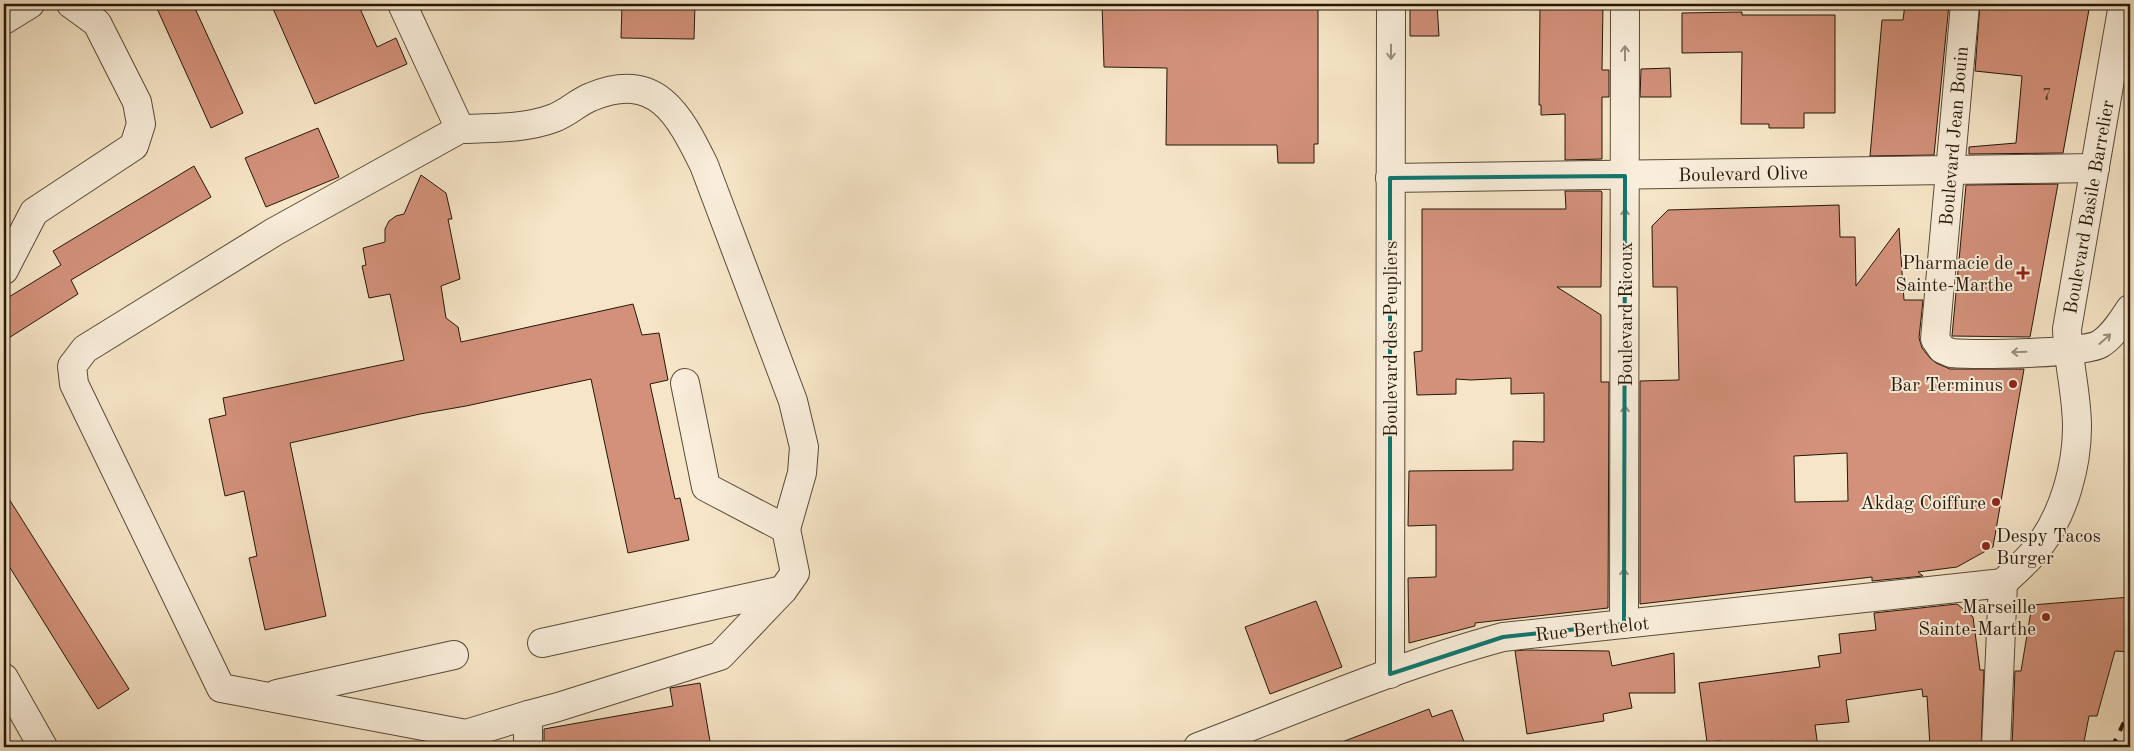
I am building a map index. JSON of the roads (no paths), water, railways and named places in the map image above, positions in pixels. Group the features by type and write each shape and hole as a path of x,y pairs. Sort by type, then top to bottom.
{"street":[{"path":"4,20 30,4"},
{"path":"4,270 34,212 134,146 141,124 136,102 97,23 71,4"},
{"path":"402,4 460,129"},
{"name":"Boulevard des Peupliers","path":"1390,674 1391,4"},
{"name":"Boulevard Ricoux","path":"1624,624 1625,4"},
{"name":"Boulevard Jean Bouin","path":"1964,4 1935,339 1942,349 1951,353 2068,351"},
{"name":"Boulevard Basile Barrelier","path":"2003,583 2039,546 2055,522 2066,497 2077,428 2067,329 2123,4"},
{"path":"621,88 641,89 668,105 688,133 704,165 793,401 804,448 802,473 786,529 795,573 783,590 720,656 466,734 221,688 74,384 72,366 85,349 274,232 460,129 524,125 552,118 570,111 589,97 621,88"},
{"name":"Boulevard Olive","path":"1390,178 2095,168"},
{"path":"2068,351 2099,345 2114,331 2130,309"},
{"path":"685,383 706,487 786,529"},
{"path":"1996,747 2003,583"},
{"name":"Rue Berthelot","path":"1198,747 1390,674 1472,645 1503,637 2003,583"},
{"path":"542,643 783,590"},
{"path":"267,697 454,655"},
{"path":"4,678 43,747"},
{"path":"528,715 528,747"}],"railway":[{"path":"2112,747 2130,710"}],"place":[{"name":"Pharmacie de Sainte-Marthe","path":"2023,273"},
{"name":"Bar Terminus","path":"2013,384"},
{"name":"Akdag Coiffure","path":"1996,502"},
{"name":"Despy Tacos Burger","path":"1986,546"},
{"name":"Marseille Sainte-Marthe","path":"2046,617"}]}
